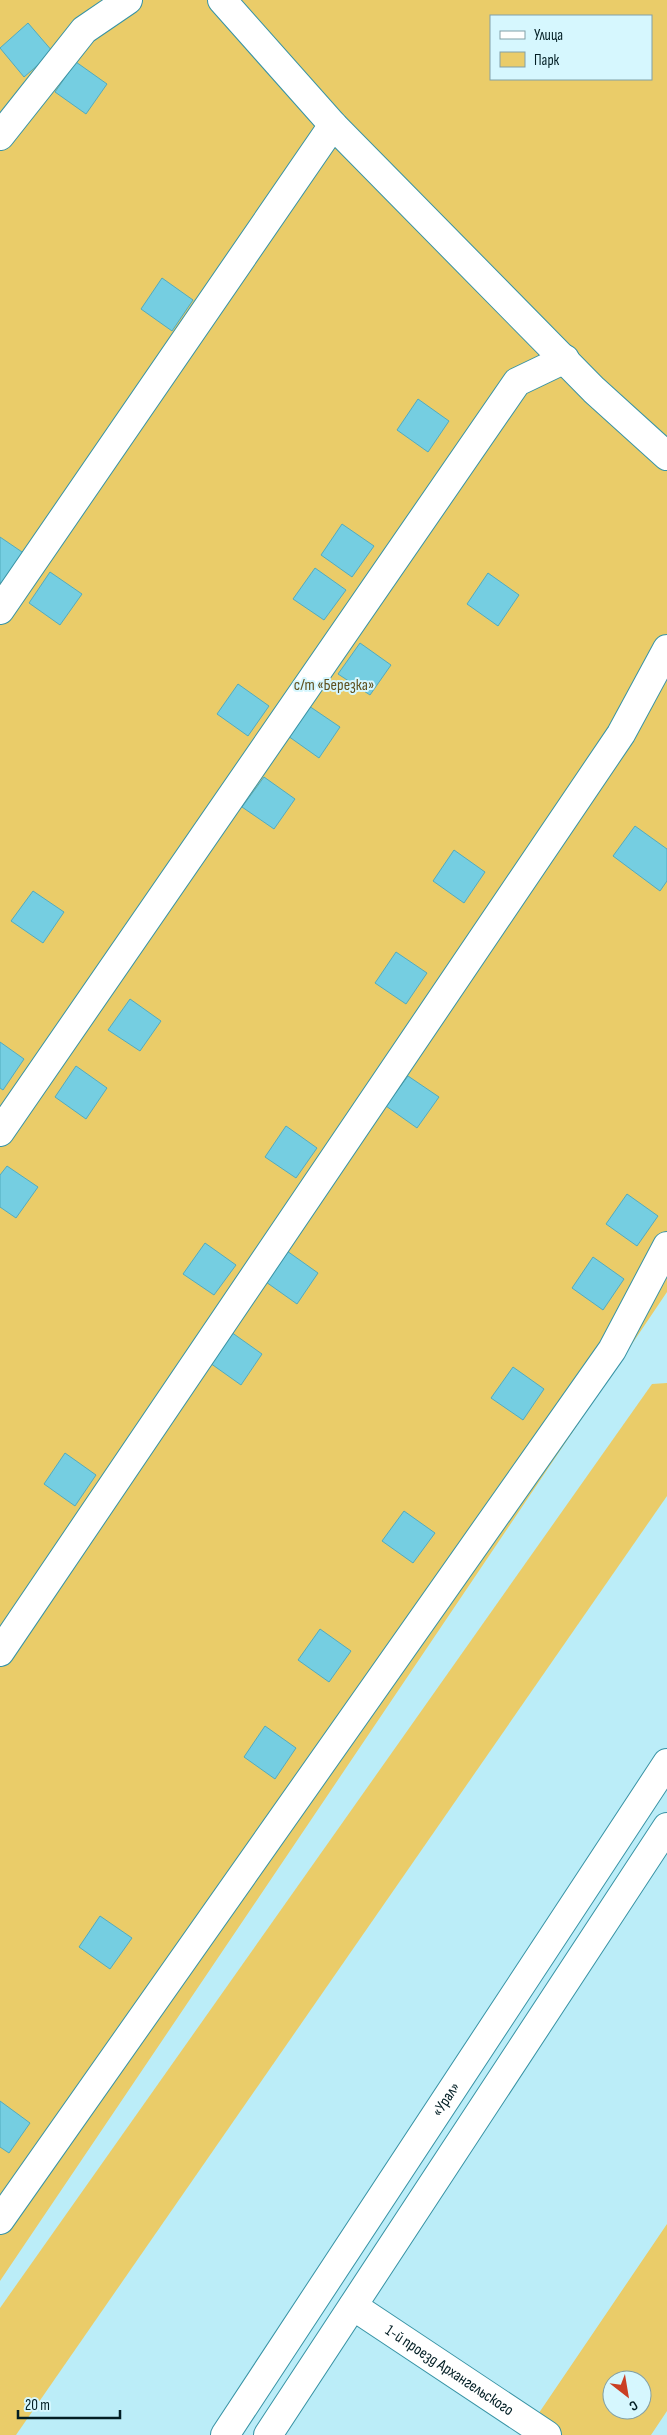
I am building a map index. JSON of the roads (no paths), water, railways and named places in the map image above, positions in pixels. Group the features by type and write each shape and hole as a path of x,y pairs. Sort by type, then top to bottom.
{"main road":[{"path":"0,136 84,30 128,0"},
{"path":"222,0 333,125 594,390 667,456"},
{"path":"0,610 333,125"},
{"path":"0,1132 517,382 565,359"},
{"path":"0,1652 621,734 667,649"},
{"path":"0,2220 612,1350 667,1246"},
{"name":"«Урал»","path":"225,2435 667,1763"},
{"path":"268,2435 667,1827"},
{"name":"1-й проезд Архангельского","path":"353,2306 547,2435"}],"park label":[{"name":"с/т «Березка»","path":"334,685"}]}
